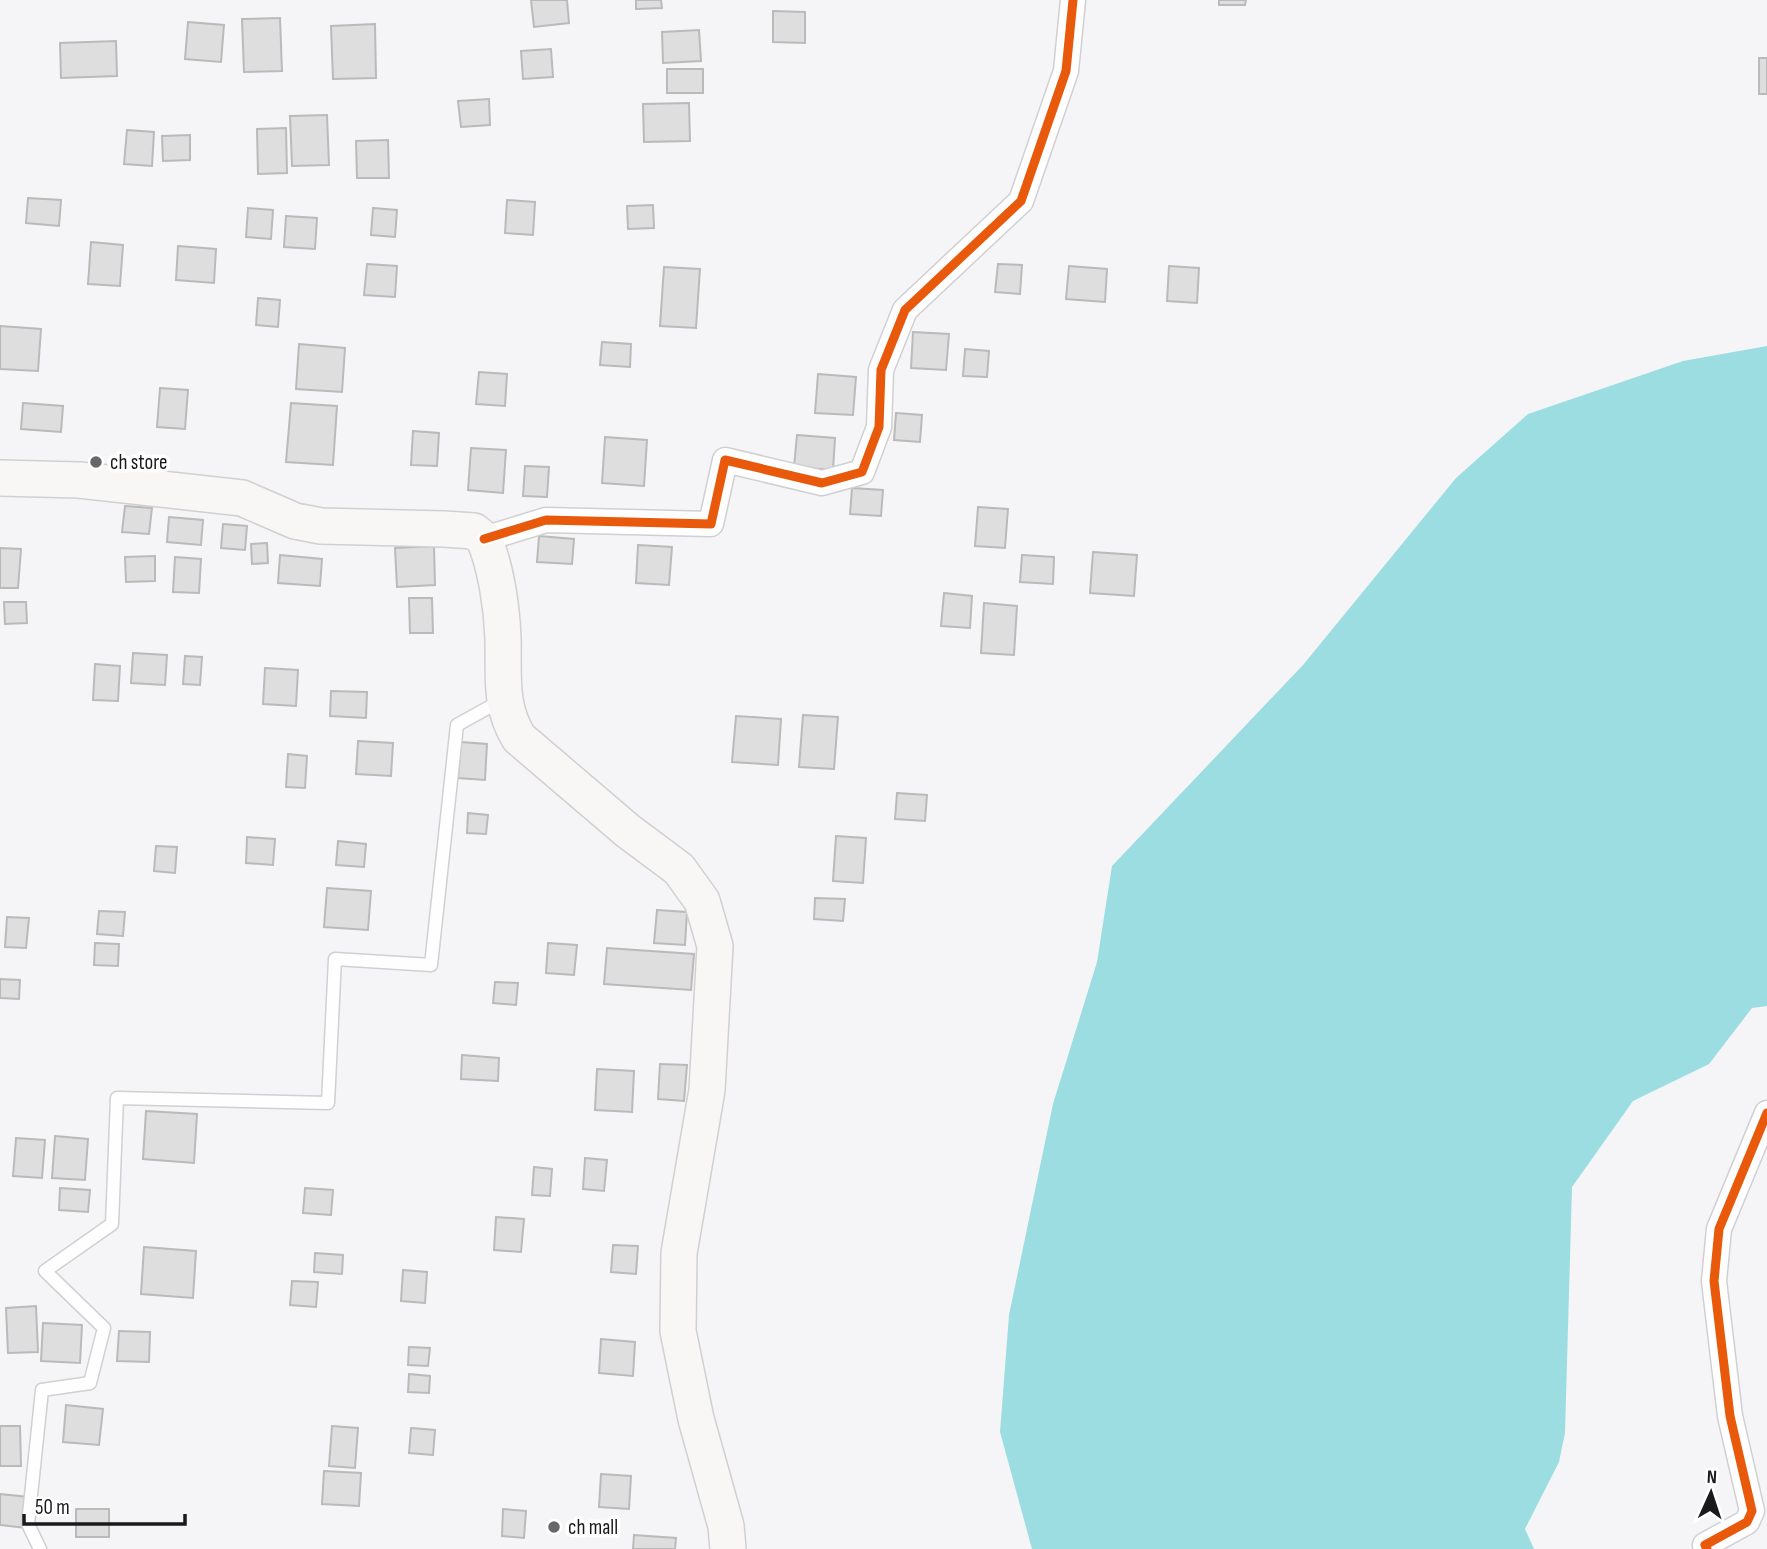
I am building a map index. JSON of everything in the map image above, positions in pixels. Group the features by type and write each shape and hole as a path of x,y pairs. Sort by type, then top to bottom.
{"main road":[{"path":"0,478 79,480 242,498 295,521 321,526 474,531 484,539 503,638 503,699 509,723 519,738 628,831 679,869 702,901 715,946 707,1090 679,1253 678,1331 696,1419 726,1526 728,1549"}],"street":[{"path":"484,539 546,520 711,524 725,460 822,483 862,472 879,427 881,370 905,310 1021,201 1066,71 1073,0"},
{"path":"1703,1548 1738,1531 1748,1522 1752,1511 1730,1416 1714,1281 1719,1229 1767,1113"}],"lane":[{"path":"40,1549 28,1524 43,1390 90,1383 104,1328 44,1271 112,1224 117,1098 328,1103 335,960 431,965 457,725 503,699"}],"water":[{"path":"1767,346 1767,1006 1752,1008 1709,1064 1633,1101 1572,1187 1565,1433 1559,1462 1525,1529 1534,1549 1032,1549 1000,1432 1009,1315 1053,1104 1097,962 1112,866 1303,665 1456,478 1528,414 1683,361"}],"building":[{"path":"531,0 567,0 569,23 534,27"},
{"path":"636,0 661,0 662,8 636,9"},
{"path":"1219,0 1246,0 1245,5 1219,5"},
{"path":"773,11 805,12 805,43 773,42"},
{"path":"280,18 282,71 244,72 242,19"},
{"path":"188,22 224,25 221,62 185,59"},
{"path":"375,24 376,78 333,79 331,26"},
{"path":"699,30 701,61 663,63 662,32"},
{"path":"116,41 117,76 61,78 60,43"},
{"path":"551,49 553,77 523,79 521,51"},
{"path":"1759,58 1767,58 1767,94 1759,94"},
{"path":"667,69 703,69 703,93 667,93"},
{"path":"489,99 490,125 461,127 458,101"},
{"path":"689,103 690,141 644,142 643,104"},
{"path":"327,115 329,165 292,166 290,116"},
{"path":"286,128 287,173 258,174 257,129"},
{"path":"127,130 154,132 152,166 124,164"},
{"path":"190,135 190,160 163,161 162,136"},
{"path":"388,140 389,178 357,178 356,141"},
{"path":"28,198 61,200 59,226 26,223"},
{"path":"507,200 535,202 533,235 505,233"},
{"path":"653,205 654,228 628,229 627,206"},
{"path":"248,208 273,210 271,239 246,237"},
{"path":"373,208 397,210 395,237 371,235"},
{"path":"286,216 317,218 315,249 284,247"},
{"path":"91,242 123,245 120,286 88,284"},
{"path":"178,246 216,249 214,283 176,280"},
{"path":"367,264 397,266 395,297 364,295"},
{"path":"998,264 1022,265 1020,294 995,292"},
{"path":"1069,266 1107,269 1105,302 1066,299"},
{"path":"1169,266 1199,268 1197,303 1167,301"},
{"path":"664,267 700,269 696,328 660,326"},
{"path":"258,298 280,300 278,327 256,325"},
{"path":"0,326 41,329 38,371 0,369"},
{"path":"913,332 949,334 946,370 911,368"},
{"path":"602,342 631,344 630,367 600,365"},
{"path":"299,344 345,348 342,392 296,389"},
{"path":"965,349 989,351 987,377 963,376"},
{"path":"479,372 507,374 505,406 476,404"},
{"path":"818,374 856,377 853,415 815,413"},
{"path":"160,388 188,390 185,429 157,427"},
{"path":"23,403 63,406 61,432 21,429"},
{"path":"291,403 337,406 333,465 286,462"},
{"path":"896,413 922,415 920,442 894,440"},
{"path":"413,431 439,433 437,466 411,465"},
{"path":"797,435 835,438 833,470 794,467"},
{"path":"605,437 647,440 644,486 602,483"},
{"path":"471,448 506,450 503,493 468,490"},
{"path":"525,466 549,467 547,497 523,496"},
{"path":"852,488 883,490 881,516 850,514"},
{"path":"125,506 152,508 149,534 122,532"},
{"path":"978,507 1008,509 1005,548 975,546"},
{"path":"169,517 203,520 201,545 167,542"},
{"path":"223,524 247,526 245,550 221,548"},
{"path":"539,536 574,539 572,564 537,562"},
{"path":"267,543 268,563 252,564 251,544"},
{"path":"638,545 672,547 669,585 636,583"},
{"path":"434,546 435,585 397,587 395,548"},
{"path":"0,548 21,549 18,588 0,588"},
{"path":"1093,552 1137,555 1134,596 1090,593"},
{"path":"280,555 322,559 320,586 278,583"},
{"path":"1022,555 1054,557 1053,584 1020,582"},
{"path":"155,556 155,581 126,582 125,557"},
{"path":"175,557 201,559 199,593 173,592"},
{"path":"944,593 972,596 970,628 941,626"},
{"path":"409,598 432,598 433,633 410,633"},
{"path":"4,602 26,602 27,623 5,624"},
{"path":"984,603 1017,606 1014,655 981,653"},
{"path":"133,653 167,655 165,685 131,683"},
{"path":"185,656 202,657 200,685 183,684"},
{"path":"95,664 120,666 118,701 93,700"},
{"path":"265,668 298,670 296,706 263,704"},
{"path":"331,691 367,692 366,718 330,716"},
{"path":"803,715 838,717 834,769 799,767"},
{"path":"736,716 781,719 778,765 732,762"},
{"path":"358,741 393,743 391,776 356,774"},
{"path":"461,742 487,744 485,780 458,778"},
{"path":"288,754 307,756 305,788 286,787"},
{"path":"897,793 927,795 925,821 895,819"},
{"path":"468,813 488,815 486,834 467,833"},
{"path":"836,836 866,838 863,883 833,881"},
{"path":"247,837 275,839 273,865 246,863"},
{"path":"338,841 366,844 364,867 336,865"},
{"path":"156,846 177,847 175,873 154,871"},
{"path":"327,888 371,891 368,930 324,927"},
{"path":"815,898 845,899 843,921 814,919"},
{"path":"657,910 687,912 685,945 654,943"},
{"path":"99,911 125,912 123,936 97,934"},
{"path":"7,917 29,918 26,948 5,947"},
{"path":"95,943 119,944 118,966 94,965"},
{"path":"548,943 577,945 574,975 546,973"},
{"path":"607,948 694,954 691,990 604,984"},
{"path":"0,979 20,980 19,999 0,998"},
{"path":"495,982 518,983 516,1005 493,1003"},
{"path":"462,1055 499,1058 498,1081 461,1079"},
{"path":"660,1064 687,1065 684,1101 658,1099"},
{"path":"597,1069 634,1071 632,1112 595,1110"},
{"path":"146,1111 197,1114 194,1163 143,1159"},
{"path":"55,1136 88,1139 85,1180 52,1178"},
{"path":"16,1138 45,1140 42,1178 13,1176"},
{"path":"585,1158 607,1160 604,1191 583,1189"},
{"path":"534,1167 552,1169 550,1196 532,1195"},
{"path":"60,1188 90,1190 88,1212 59,1210"},
{"path":"305,1188 333,1190 331,1215 303,1213"},
{"path":"496,1217 524,1219 521,1252 494,1250"},
{"path":"613,1245 638,1246 636,1274 611,1272"},
{"path":"144,1247 196,1251 193,1298 141,1294"},
{"path":"315,1253 343,1255 342,1274 314,1272"},
{"path":"403,1270 427,1272 425,1303 401,1301"},
{"path":"292,1281 318,1282 316,1307 290,1305"},
{"path":"36,1306 38,1352 8,1353 6,1308"},
{"path":"43,1323 82,1325 80,1363 41,1361"},
{"path":"119,1331 150,1332 149,1362 117,1361"},
{"path":"601,1339 635,1342 633,1376 599,1373"},
{"path":"409,1347 430,1348 428,1366 408,1365"},
{"path":"409,1374 430,1376 429,1393 408,1392"},
{"path":"66,1405 103,1409 99,1445 63,1442"},
{"path":"0,1426 20,1426 21,1466 0,1466"},
{"path":"332,1426 358,1428 355,1468 329,1466"},
{"path":"411,1428 435,1430 433,1455 409,1453"},
{"path":"324,1471 361,1473 359,1506 322,1504"},
{"path":"601,1474 631,1476 629,1509 599,1507"},
{"path":"0,1494 29,1497 26,1528 0,1525"},
{"path":"76,1509 109,1509 109,1537 76,1537"},
{"path":"503,1509 526,1511 524,1538 502,1536"},
{"path":"634,1535 676,1538 675,1549 633,1549"}],"cycle path":[{"path":"484,539 546,520 711,524 725,460 822,483 862,472 879,427 881,370 905,310 1021,201 1066,71 1073,0"},
{"path":"1707,1549 1705,1545 1747,1522 1752,1511 1730,1416 1714,1281 1719,1229 1767,1113"}],"place":[{"name":"ch store","path":"96,462"},
{"name":"ch mall","path":"554,1527"}]}
